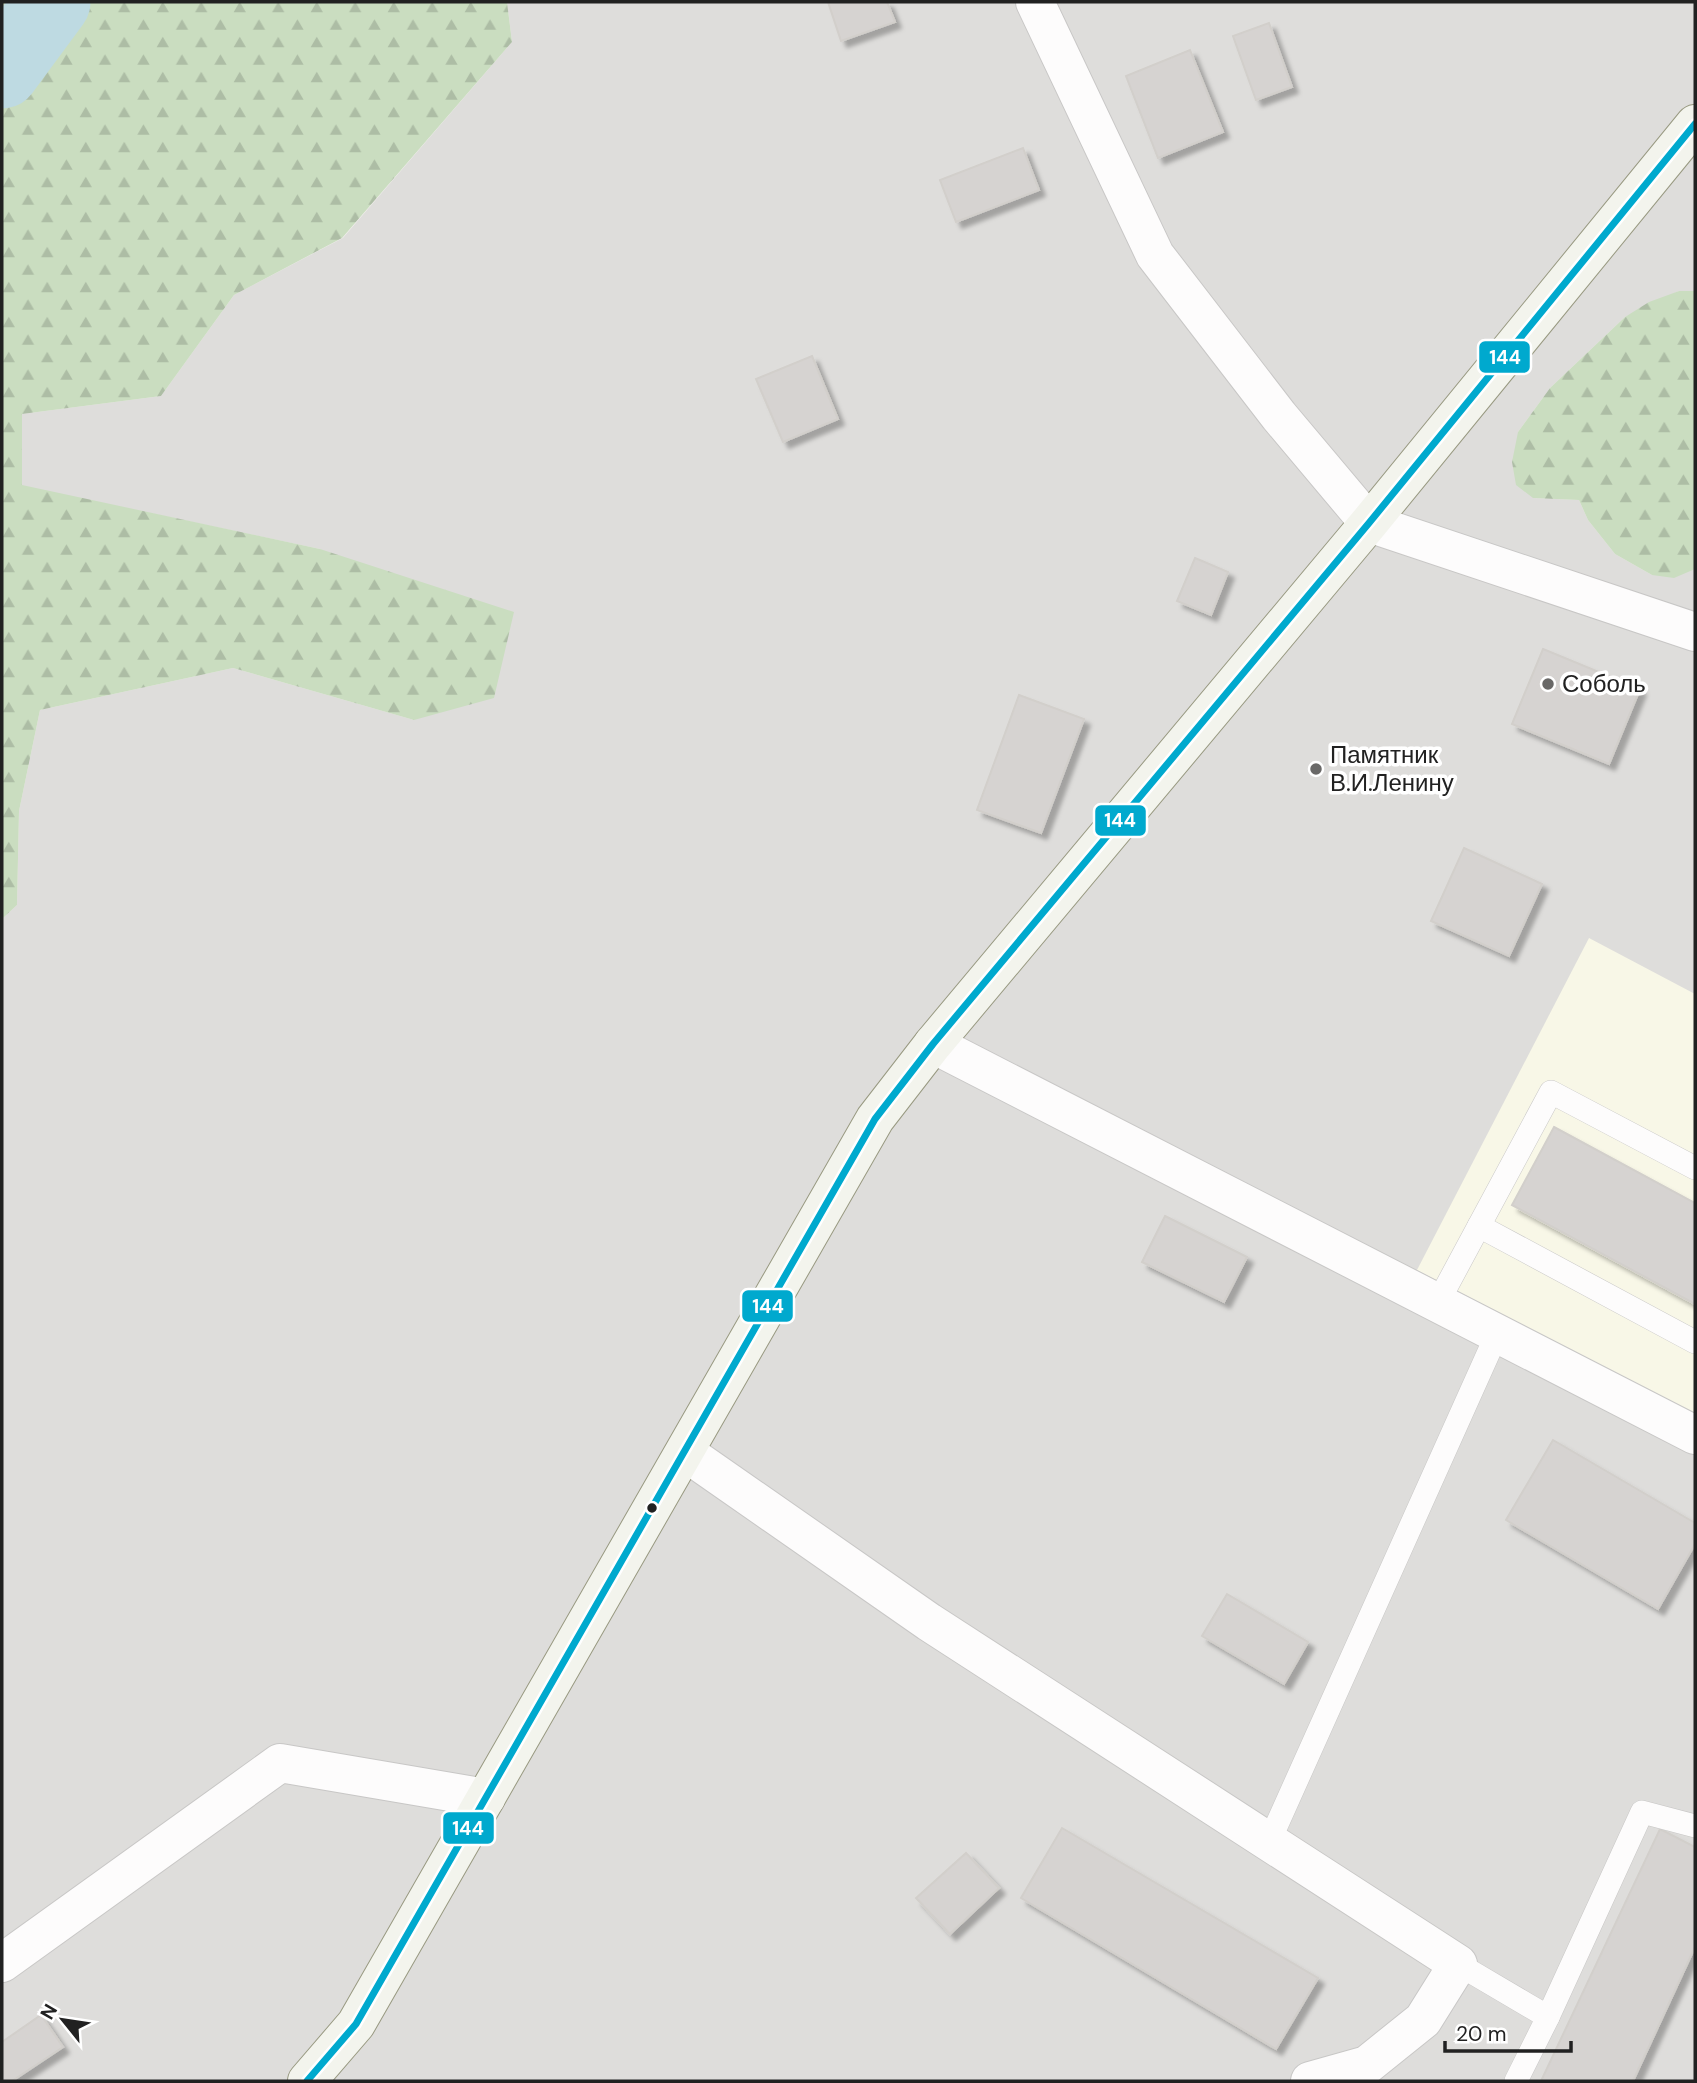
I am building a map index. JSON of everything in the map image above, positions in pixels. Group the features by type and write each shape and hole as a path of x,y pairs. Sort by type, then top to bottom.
{"main road":[{"path":"307,2081 356,2024 875,1119 933,1044 1369,523 1695,124"}],"street":[{"path":"1035,2 1156,255 1279,416 1369,523 1695,632"},
{"path":"933,1044 1695,1435"},
{"path":"684,1452 929,1622 1458,1964 1423,2020 1377,2057 1367,2064 1310,2081"},
{"path":"2,1962 280,1763 486,1798"}],"lane":[{"path":"1437,1304 1552,1092 1695,1168"},
{"path":"1479,1226 1695,1342"},
{"path":"1269,1842 1497,1334"},
{"path":"1516,2081 1642,1812 1695,1826"},
{"path":"1458,1964 1548,2017"}],"shaded area":[{"path":"507,2 1695,2 1695,291 1679,291 1625,317 1550,388 1518,432 1533,498 1579,500 1588,520 1615,554 1652,575 1695,569 1695,2081 2,2081 2,919 17,905 19,811 40,710 233,668 414,720 320,549 22,486 22,414 161,396 234,295 343,238 512,42"},
{"path":"1589,938 1695,994 1695,1414 1417,1270"}],"green space":[{"path":"2,2 507,2 512,42 342,238 234,295 161,396 22,414 22,485 320,549 514,612 494,698 414,720 233,668 40,710 19,811 17,905 2,919"},
{"path":"1679,291 1695,291 1695,569 1674,578 1652,575 1615,554 1588,520 1579,500 1533,498 1516,485 1512,462 1518,432 1550,388 1625,317 1649,302"}],"building":[{"path":"828,2 887,2 895,22 841,41"},
{"path":"1269,23 1292,87 1256,100 1233,36"},
{"path":"1190,50 1223,132 1158,158 1126,76"},
{"path":"1023,148 1039,190 956,222 940,180"},
{"path":"812,356 838,419 783,442 756,379"},
{"path":"1195,558 1228,572 1211,615 1177,601"},
{"path":"1543,649 1640,689 1609,764 1512,724"},
{"path":"1019,695 1084,719 1041,833 977,810"},
{"path":"1464,848 1542,884 1509,956 1431,921"},
{"path":"1554,1127 1695,1203 1695,1304 1512,1205"},
{"path":"1165,1216 1247,1257 1224,1302 1142,1262"},
{"path":"1553,1440 1695,1523 1695,1544 1658,1609 1506,1520"},
{"path":"1227,1594 1308,1642 1284,1684 1202,1636"},
{"path":"1062,1828 1318,1978 1276,2049 1021,1898"},
{"path":"1660,1829 1695,1847 1695,1947 1633,2081 1541,2081"},
{"path":"966,1853 999,1888 950,1934 916,1898"},
{"path":"41,2015 63,2047 12,2081 2,2081 2,2042"}],"waterway":[{"path":"2,71 53,2"}],"transit line":[{"name":"144","path":"307,2081 356,2024 875,1119 933,1044 1369,523 1695,124"}],"place":[{"name":"Соболь","path":"1548,684"},
{"name":"Памятник В.И.Ленину","path":"1316,769"}]}
